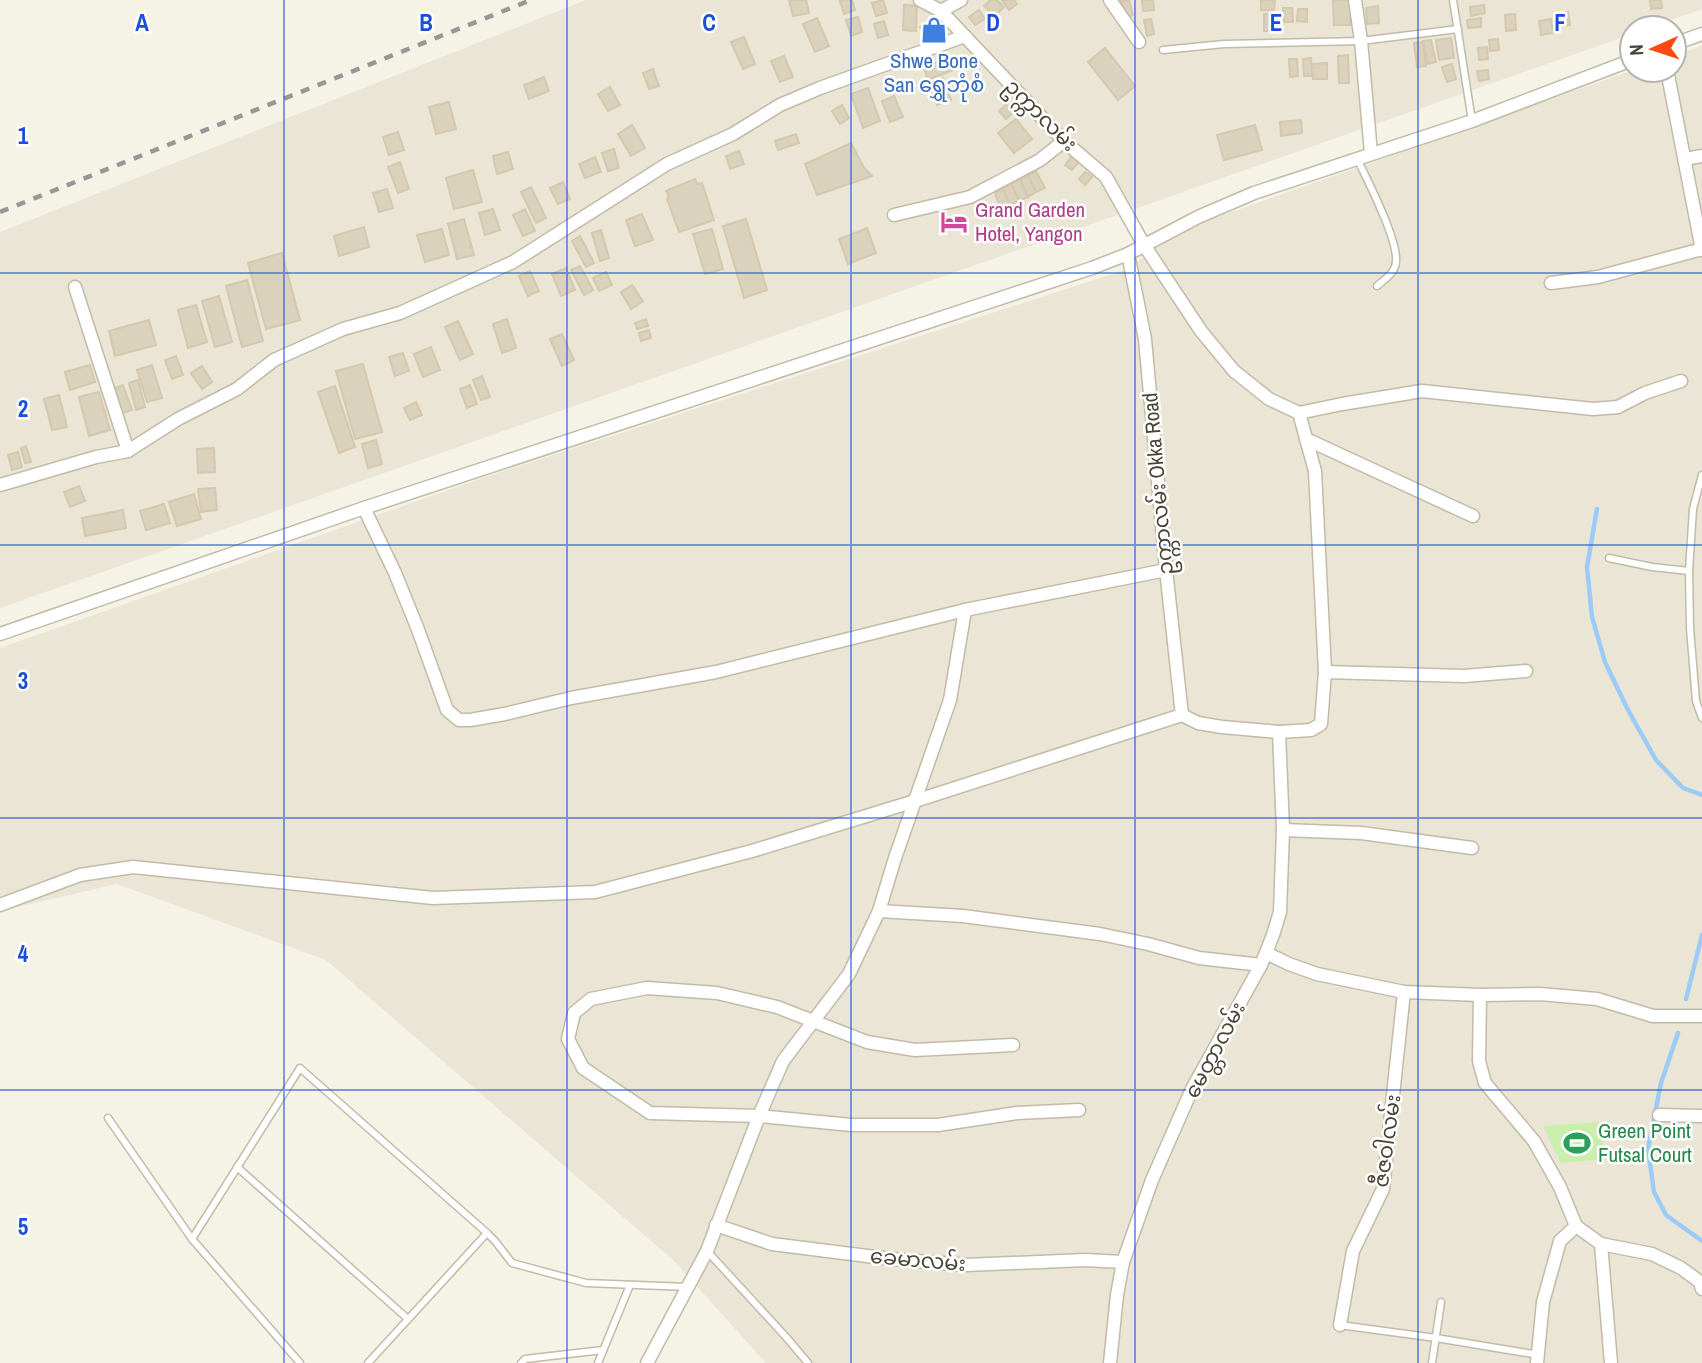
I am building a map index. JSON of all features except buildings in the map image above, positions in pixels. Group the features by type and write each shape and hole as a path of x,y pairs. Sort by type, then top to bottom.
{"street":[{"name":"ဥက္ကာလမ်း","path":"920,0 942,11 1064,141 1106,177 1144,245 1201,331 1234,371 1269,399 1299,413"},
{"path":"942,11 961,0"},
{"path":"1110,0 1139,42"},
{"path":"1355,0 1371,153"},
{"path":"0,485 96,457 128,451 178,419 237,388 274,360 343,329 400,313 513,262 667,164 733,134 780,105 965,36"},
{"path":"0,634 365,508 1079,273 1128,254 1198,217 1254,193 1472,121 1618,65"},
{"path":"1551,283 1598,277 1702,249 1670,84"},
{"path":"894,215 970,197 1040,160 1064,141"},
{"path":"1685,159 1702,156"},
{"name":"ဥက္ကာလမ်း Okka Road","path":"1128,254 1145,340 1182,715"},
{"path":"75,287 128,451"},
{"path":"0,905 80,875 133,867 433,898 596,892 752,851 1182,715 1198,723 1210,725 1279,732 1311,730 1321,724 1325,672 1315,471 1299,413 1422,391 1562,407 1618,407 1645,393 1681,381"},
{"path":"1306,439 1473,516"},
{"path":"365,508 417,627 447,710 459,720 505,714 571,698 716,672 965,610 1166,570"},
{"path":"647,1363 707,1251 783,1061 849,974 879,911 950,700 965,610"},
{"path":"1325,672 1464,676 1526,671"},
{"name":"မေတ္တာလမ်း","path":"1110,1363 1123,1262 1152,1180 1192,1089 1263,959 1280,912 1283,830 1279,732"},
{"path":"1283,830 1361,833 1472,848"},
{"path":"879,911 963,916 1100,934 1199,958 1263,959 1289,964 1317,974 1404,992 1540,994 1597,999 1653,1016 1702,1016"},
{"path":"1013,1045 915,1050 867,1042 777,1007 717,993 647,988 590,999 573,1013 568,1039 583,1068 650,1113 759,1116 851,1125 938,1125 1017,1113 1079,1110"},
{"name":"ဇီဇဝါလမ်း","path":"1340,1325 1353,1251 1384,1189 1404,992"},
{"path":"1480,995 1479,1061 1485,1083 1534,1141 1560,1187 1576,1226 1601,1244 1652,1254 1681,1268 1701,1283"},
{"path":"1659,1115 1702,1116"},
{"name":"ခေမာလမ်း","path":"716,1225 772,1244 903,1260 965,1265 1085,1260 1123,1262"},
{"path":"1538,1359 1543,1302 1560,1241 1576,1226"},
{"path":"1601,1244 1611,1363"}],"lane":[{"path":"1453,0 1472,121"},
{"path":"1163,50 1224,44 1361,41 1458,29"},
{"path":"1357,158 1395,249 1397,263 1390,276 1377,286"},
{"path":"1702,475 1693,509 1689,571 1696,701 1702,718"},
{"path":"1609,558 1651,567 1689,571"},
{"path":"192,1239 300,1068 495,1241 512,1264 586,1283 688,1287"},
{"path":"108,1118 192,1239 300,1363"},
{"path":"237,1167 408,1319"},
{"path":"368,1363 486,1233"},
{"path":"707,1251 807,1363"},
{"path":"598,1363 630,1285"},
{"path":"1432,1363 1441,1302"},
{"path":"1340,1325 1436,1338 1538,1359"},
{"path":"521,1363 525,1359 603,1350"}],"shaded area":[{"path":"586,0 1702,0 1702,9 1688,14 1618,14 1618,39 0,608 0,232"},
{"path":"1702,46 1702,1363 766,1363 673,1260 326,960 117,884 0,911 0,648 494,474 1128,269 1178,231 1618,75 1618,84 1688,84 1688,51"}],"green space":[{"name":"Green Point Futsal Court","path":"1599,1122 1606,1159 1561,1163 1543,1126"}],"waterway":[{"path":"1597,509 1587,567 1592,617 1605,662 1656,760 1683,788 1702,795"},
{"path":"1686,999 1702,935"},
{"path":"1678,1033 1661,1083 1648,1149 1654,1192 1666,1215 1702,1241"}],"railway":[{"path":"0,212 531,0"}],"place":[{"name":"Shwe Bone San ရွှေဘုံစံ","path":"934,30"},
{"name":"Grand Garden Hotel, Yangon","path":"954,222"},
{"name":"Green Point Futsal Court","path":"1577,1143"}]}
